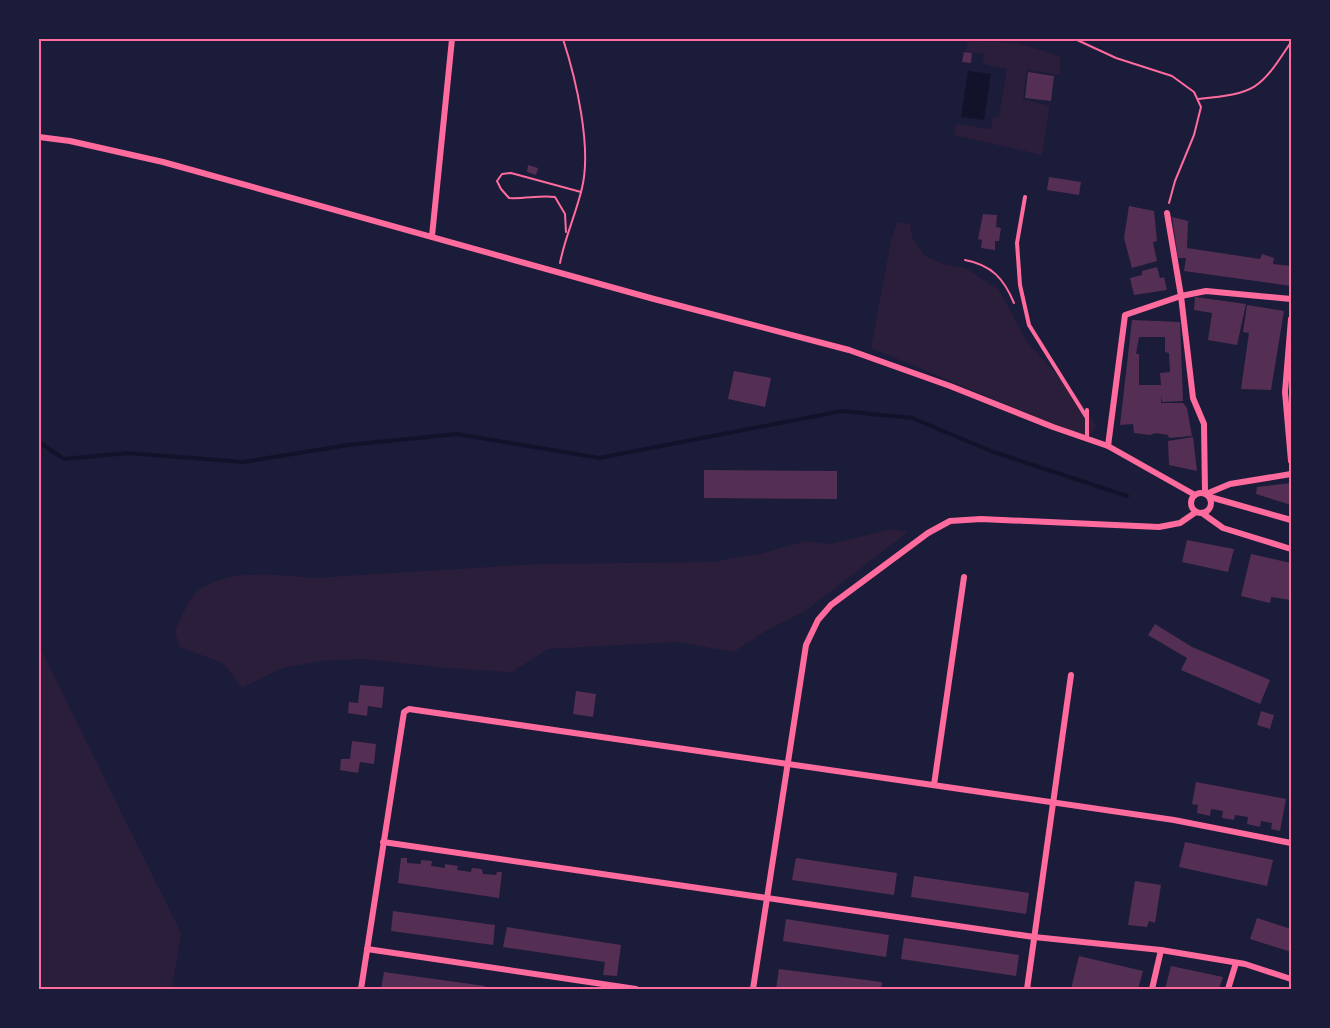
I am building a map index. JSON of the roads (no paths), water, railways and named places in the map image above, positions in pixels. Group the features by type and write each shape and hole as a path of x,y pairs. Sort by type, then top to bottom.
{"street":[{"path":"432,236 452,39"},
{"path":"39,137 70,141 163,162 849,350 1108,446 1195,495 1207,495 1291,520"},
{"path":"753,989 806,645 818,620 831,605 928,533 950,521 981,519 1159,527 1180,523 1210,508 1212,502 1207,495 1204,424 1193,398 1181,296 1167,213"},
{"path":"1108,446 1125,315 1181,296 1206,291 1291,299"},
{"path":"1291,320 1285,392 1291,461"},
{"path":"1207,495 1230,484 1291,474"},
{"path":"1195,495 1191,504 1199,513 1223,528 1291,549"},
{"path":"934,785 964,577"},
{"path":"1027,989 1071,675"},
{"path":"361,989 404,712 415,709 1174,820 1291,843"},
{"path":"384,842 1034,937 1161,950 1236,963 1291,979"},
{"path":"367,949 636,989"},
{"path":"1152,989 1161,950"},
{"path":"1228,989 1236,963"}],"lane":[{"path":"1025,197 1017,243 1020,285 1029,325 1087,418"},
{"path":"1087,410 1087,438"}],"waterway":[{"path":"39,442 64,459 128,453 243,462 348,445 457,434 599,458 842,411 912,418 991,451 1127,496"}]}
